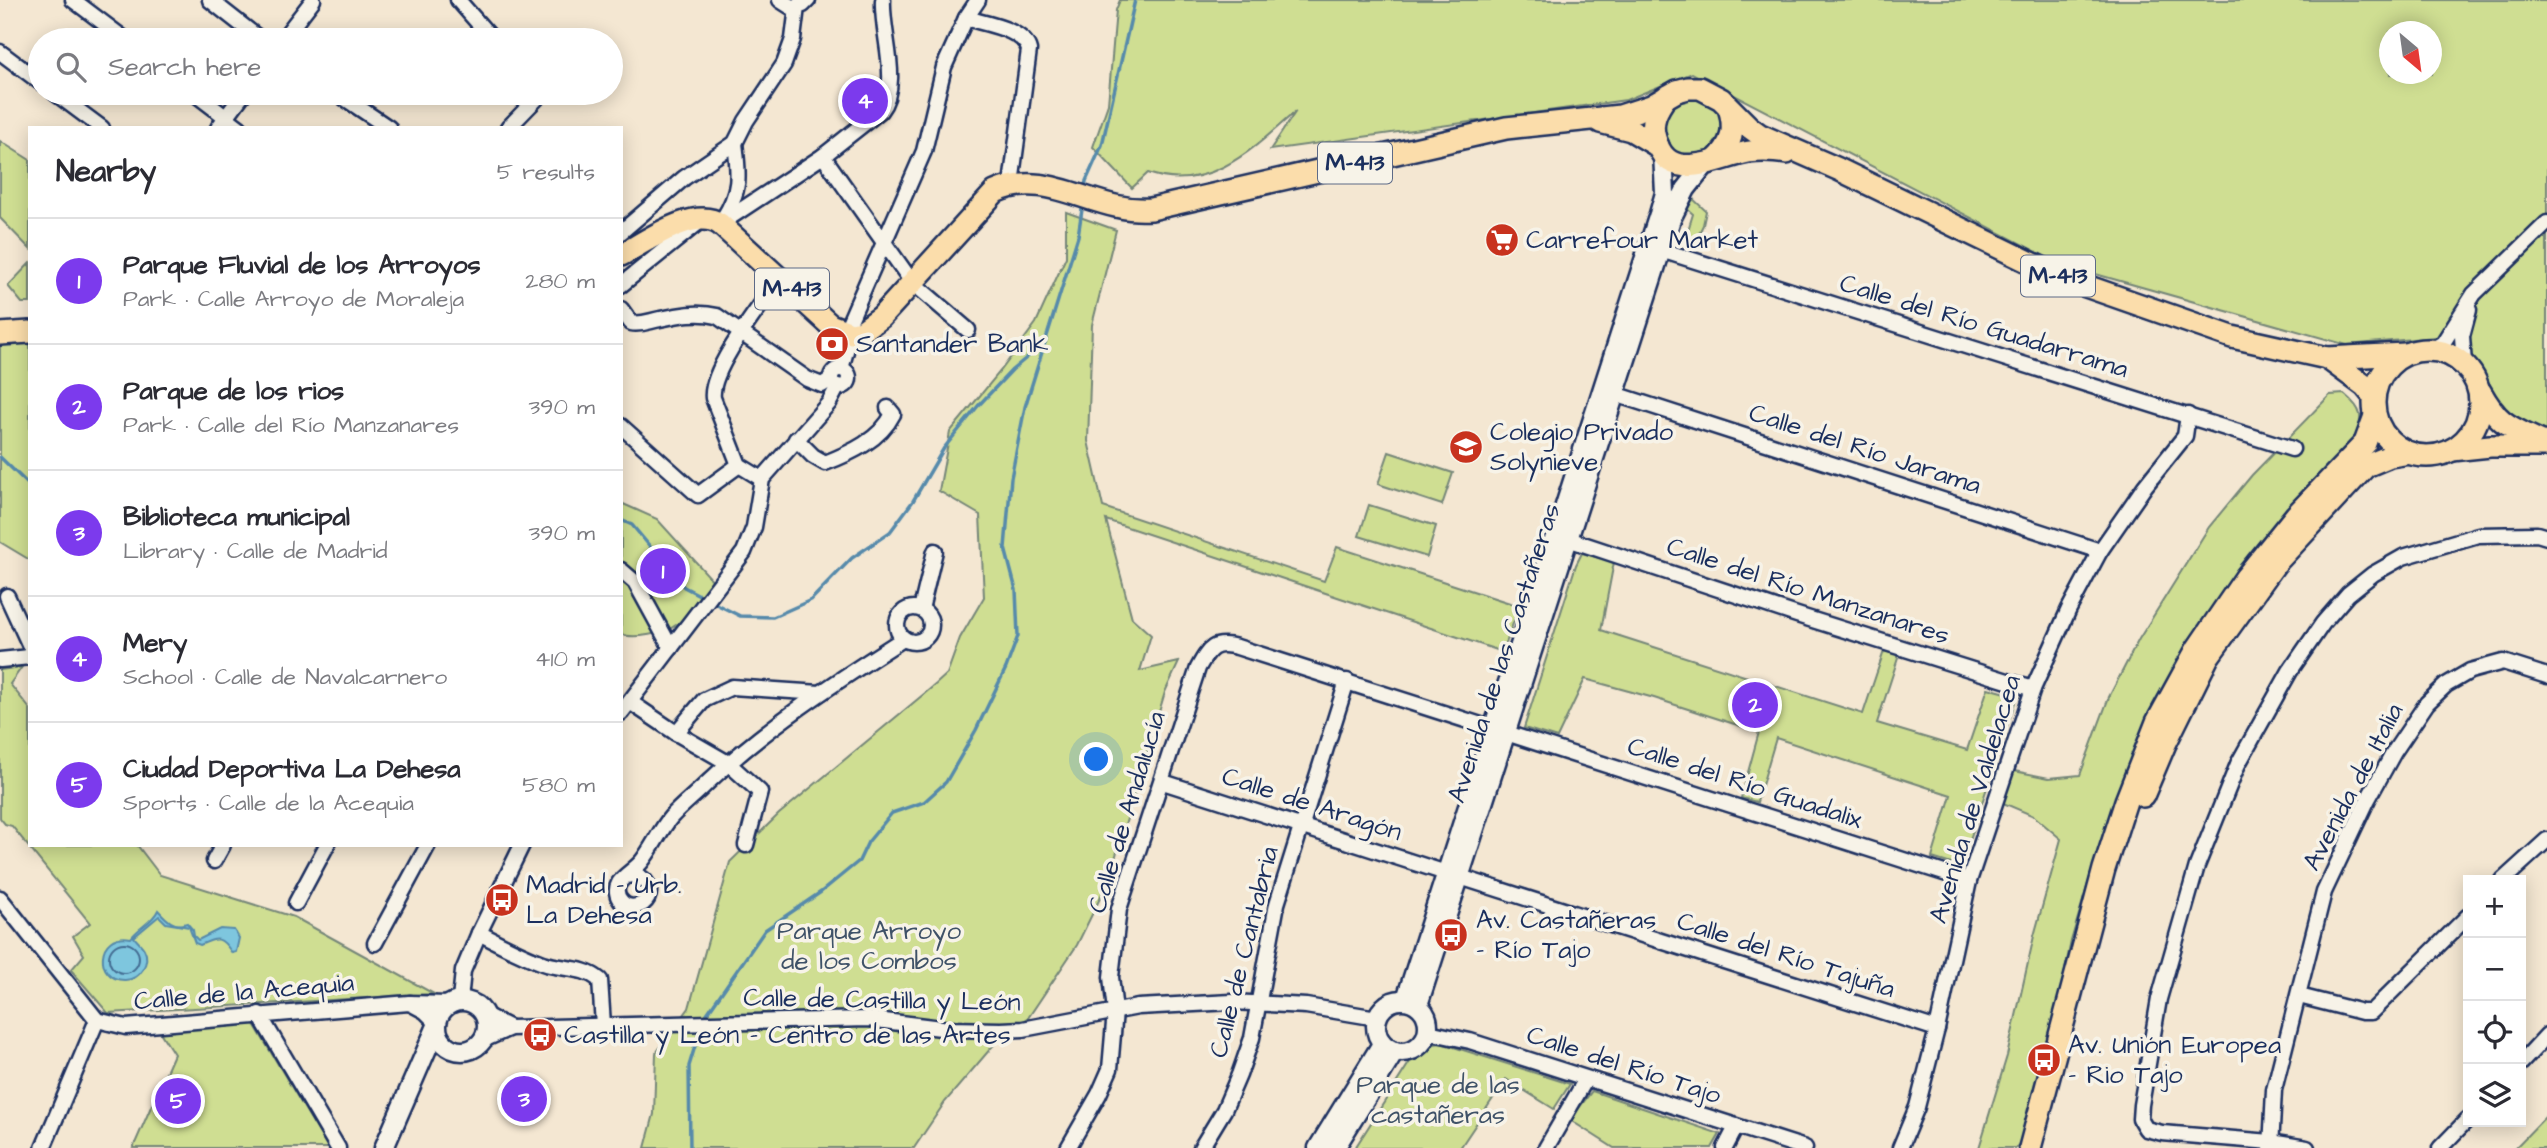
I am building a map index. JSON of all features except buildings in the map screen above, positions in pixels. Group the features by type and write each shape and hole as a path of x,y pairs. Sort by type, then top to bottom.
{"main road":[{"name":"M-413","path":"1011,184 1023,183 1058,189 1114,207 1151,209 1506,128 1620,116 1651,106 1688,88 1700,88 1721,99 1760,135 1838,169 2060,276 2232,337 2327,358 2431,350"},
{"path":"1660,150 1654,136 1655,115 1667,97"},
{"path":"1711,162 1731,140 1733,124 1729,108"},
{"name":"M-413","path":"1591,120 1632,131 1682,166 1751,152 1772,151 1803,155"},
{"path":"856,330 912,282 995,192 1011,184"},
{"name":"M-413","path":"712,221 780,278 830,325 856,330"},
{"path":"623,254 684,222 712,221"},
{"path":"0,334 28,331"},
{"path":"2431,350 2449,354 2464,364 2489,407 2504,424 2547,445"},
{"path":"2030,1148 2104,869 2126,801 2157,722 2197,649 2246,578 2296,515 2365,443 2379,380 2389,365 2405,354"},
{"name":"M-413","path":"2327,358 2365,386 2382,432 2394,445 2410,453"},
{"path":"2452,450 2466,439 2476,424 2480,407 2479,390"},
{"path":"2044,1148 2135,814 2165,744 2208,657 2275,564 2366,466 2390,456 2410,453 2438,455 2452,450 2490,446 2547,445"}],"street":[{"path":"73,0 110,28"},
{"path":"211,0 246,28"},
{"path":"291,28 313,0"},
{"path":"458,0 483,28"},
{"path":"623,230 684,178 735,144 746,121 784,64 793,39 802,3 787,6 780,0"},
{"path":"623,284 712,221 823,156 880,111 890,93 883,0"},
{"path":"746,845 760,792 728,763 626,707 744,552 754,527 762,479 829,403 884,243 924,151 944,67 966,18 978,0"},
{"path":"966,18 1023,37 1029,50 1011,184"},
{"path":"0,52 28,73"},
{"path":"71,105 99,126"},
{"path":"206,105 222,122 235,105"},
{"path":"355,105 386,126"},
{"path":"510,126 531,105"},
{"path":"712,221 735,201 738,169 735,144"},
{"name":"Avenida de las Castañeras","path":"1412,1002 1500,729 1659,214 1665,193 1660,150"},
{"path":"823,156 912,282 968,330"},
{"name":"Avenida de las Castañeras","path":"1500,729 1568,539 1677,203 1711,162"},
{"path":"2431,350 2443,343 2474,294 2547,223"},
{"name":"Calle del Río Guadarrama","path":"1661,250 2292,449"},
{"path":"762,479 739,465 713,398 712,388 715,377 741,334 780,278"},
{"path":"2464,364 2462,336 2474,294"},
{"path":"623,312 631,323 640,325 676,316 704,313 717,316 807,379 822,384 837,378"},
{"name":"Calle del Río Jarama","path":"1615,394 2100,551"},
{"path":"796,439 813,456 825,463 866,444 890,420 893,414 888,408"},
{"name":"Avenida de Valdelacea","path":"1900,1148 1917,1107 1969,881 2032,689 2069,609 2100,551 2145,486 2185,436 2188,415"},
{"path":"623,428 698,495 739,465"},
{"path":"2307,1148 2162,1133 2146,1129 2140,1119 2159,999 2197,866 2238,764 2297,661 2323,623 2348,594 2373,574 2403,557 2478,535 2537,534 2547,537"},
{"name":"Calle del Río Manzanares","path":"1568,539 2032,689"},
{"path":"921,608 935,551"},
{"path":"623,572 635,582 671,648"},
{"path":"6,596 28,642"},
{"path":"914,607 921,608 928,614 932,627 925,640 913,643 903,639 897,632 896,625 901,612 914,607"},
{"path":"649,851 649,892 645,902 635,907 625,905 619,898 617,888 649,851 671,817 728,763 820,693 903,639"},
{"name":"Calle del Río Guadalix","path":"1207,652 1224,643 1969,881"},
{"name":"Calle de Andalucía","path":"1068,1148 1110,1069 1115,1011 1111,977 1119,909 1163,782 1198,668 1207,652"},
{"path":"0,660 28,657"},
{"name":"Avenida de Italia","path":"2271,1145 2274,1090 2324,892 2368,799 2394,752 2427,703 2445,685 2470,671 2503,662 2547,676"},
{"name":"Calle de Cantabria","path":"1200,1148 1224,1110 1252,1038 1277,904 1347,681"},
{"path":"676,733 704,699 732,687 820,693"},
{"name":"Calle de Aragón","path":"1163,782 1453,875"},
{"path":"2508,875 2547,840"},
{"path":"214,861 221,847"},
{"path":"296,903 326,847"},
{"path":"375,943 427,847"},
{"path":"384,1148 442,1010 454,1002 479,933 521,847"},
{"path":"626,876 637,875 649,886"},
{"name":"Calle del Río Tajuña","path":"1453,875 1937,1029"},
{"path":"0,898 97,1020"},
{"path":"2299,996 2371,1012 2463,921"},
{"path":"479,933 545,964 592,974 600,980 603,1025"},
{"path":"416,1072 438,1053 452,1049 469,1050 483,1040 487,1030 485,1016 478,1006 454,1002"},
{"name":"Calle de la Acequia","path":"43,1148 97,1020 126,1027 258,1014 454,1002"},
{"name":"Calle de Castilla y León","path":"483,1040 510,1028 837,1022 868,1019 949,1029 1023,1029 1115,1011 1185,1003 1258,1002 1306,1006 1377,1018"},
{"path":"1393,1002 1412,1002 1427,1018 1428,1032 1420,1045 1410,1052 1388,1047 1377,1035 1377,1018 1384,1007 1393,1002"},
{"path":"409,1003 425,1011 437,1025 443,1044 452,1049"},
{"path":"258,1014 338,1148"},
{"name":"Calle de Castilla y León","path":"485,1016 510,1028"},
{"name":"Calle del Río Tajo","path":"1428,1032 1470,1041 1805,1148"},
{"path":"2526,1058 2547,1035"},
{"path":"1318,1148 1388,1047"},
{"path":"1335,1148 1388,1047"},
{"path":"1546,1148 1586,1079"},
{"path":"2441,1148 2463,1124"},
{"path":"1725,1148 1736,1127"}],"green space":[{"path":"1120,0 2547,0 2547,431 2509,418 2446,336 2347,345 2060,264 1692,73 1626,100 1270,150 1296,111 1247,152 1210,173 1191,178 1170,178 1148,173 1132,188 1093,147 1108,104 1116,10"},
{"path":"1686,95 1715,102 1727,131 1710,157 1677,157 1662,140 1661,117 1667,107"},
{"path":"0,141 28,159 28,247 0,218"},
{"path":"1691,197 1706,211 1693,246 1684,243 1693,214 1685,207"},
{"name":"Parque Arroyo de los Combos","path":"1066,212 1116,230 1092,325 1088,441 1103,507 1324,581 1337,547 1519,606 1503,652 1106,520 1132,618 1151,635 1140,671 1179,662 1165,692 1108,882 1077,945 1028,1018 997,1041 945,1102 914,1148 645,1148 654,1114 656,1053 689,1008 730,862 779,814 947,674 960,638 984,597 980,515 939,491 950,432 1036,323 1066,257"},
{"path":"28,265 28,303 22,303 8,286"},
{"path":"28,340 28,559 0,542 0,343"},
{"path":"2344,394 2360,414 2354,440 2234,576 2200,625 2144,728 2098,850 2071,941 2059,1000 2026,1127 2017,1148 1979,1148 2007,1056 2034,936 2061,839 2034,816 2003,803 2014,771 2049,778 2080,775 2109,697 2139,639 2209,527 2252,475 2330,395"},
{"path":"1389,452 1453,473 1442,505 1378,484"},
{"path":"623,504 657,519 715,583 676,625 649,635 623,635"},
{"path":"1369,505 1436,526 1427,557 1359,536"},
{"path":"1582,553 1614,562 1601,630 1863,714 1884,651 1899,655 1877,723 1967,750 1988,688 2017,696 1961,867 1932,858 1951,795 1776,738 1757,802 1741,798 1759,732 1654,698 1585,679 1557,738 1524,728"},
{"path":"22,667 10,684 28,706 28,846 12,826 5,824 0,818 0,670"},
{"path":"29,847 139,847 160,875 294,917 434,994 108,1013 71,970 84,955 73,936 90,923"},
{"path":"254,1024 328,1148 133,1148 174,1054 160,1032"},
{"name":"Parque de las castañeras","path":"1441,1043 1570,1084 1554,1109 1506,1079 1460,1148 1355,1148 1420,1046"},
{"path":"1592,1091 1720,1134 1712,1148 1614,1148 1570,1120"},
{"path":"2547,1115 2547,1148 2515,1148"}],"water":[{"path":"158,910 174,923 187,923 198,940 220,929 234,930 239,938 236,952 232,953 225,943 219,940 200,945 195,943 189,927 166,923 159,916 134,937 146,954 143,969 130,979 115,978 108,973 104,965 105,948 119,938 131,938"}],"waterway":[{"path":"1085,189 1102,145 1135,0"},
{"path":"704,1018 765,930 821,892 859,861 868,842 892,813 924,802 946,782 976,730 1006,668 1018,636 1016,590 1005,548 1011,478 1025,407 1078,236 1083,203"},
{"path":"712,602 740,616 773,617 811,600 852,558 890,532 913,501 944,448 978,406 1012,370 1043,344"},
{"path":"0,457 28,484"},
{"path":"623,521 632,525 684,587 705,598"},
{"path":"690,1148 689,1066 699,1033"}],"place":[{"name":"Mery","path":"865,101"},
{"name":"Carrefour Market","path":"1502,240"},
{"name":"Santander Bank","path":"832,344"},
{"name":"Colegio Privado Solynieve","path":"1466,447"},
{"name":"Parque Fluvial de los Arroyos","path":"663,571"},
{"name":"Parque de los rios","path":"1755,705"},
{"name":"Madrid - Urb. La Dehesa","path":"502,900"},
{"name":"Av. Castañeras - Río Tajo","path":"1451,935"},
{"name":"Castilla y León - Centro de las Artes","path":"540,1035"},
{"name":"Av. Unión Europea - Rio Tajo","path":"2044,1060"},
{"name":"Biblioteca municipal","path":"524,1099"},
{"name":"Ciudad Deportiva La Dehesa","path":"178,1101"}]}
